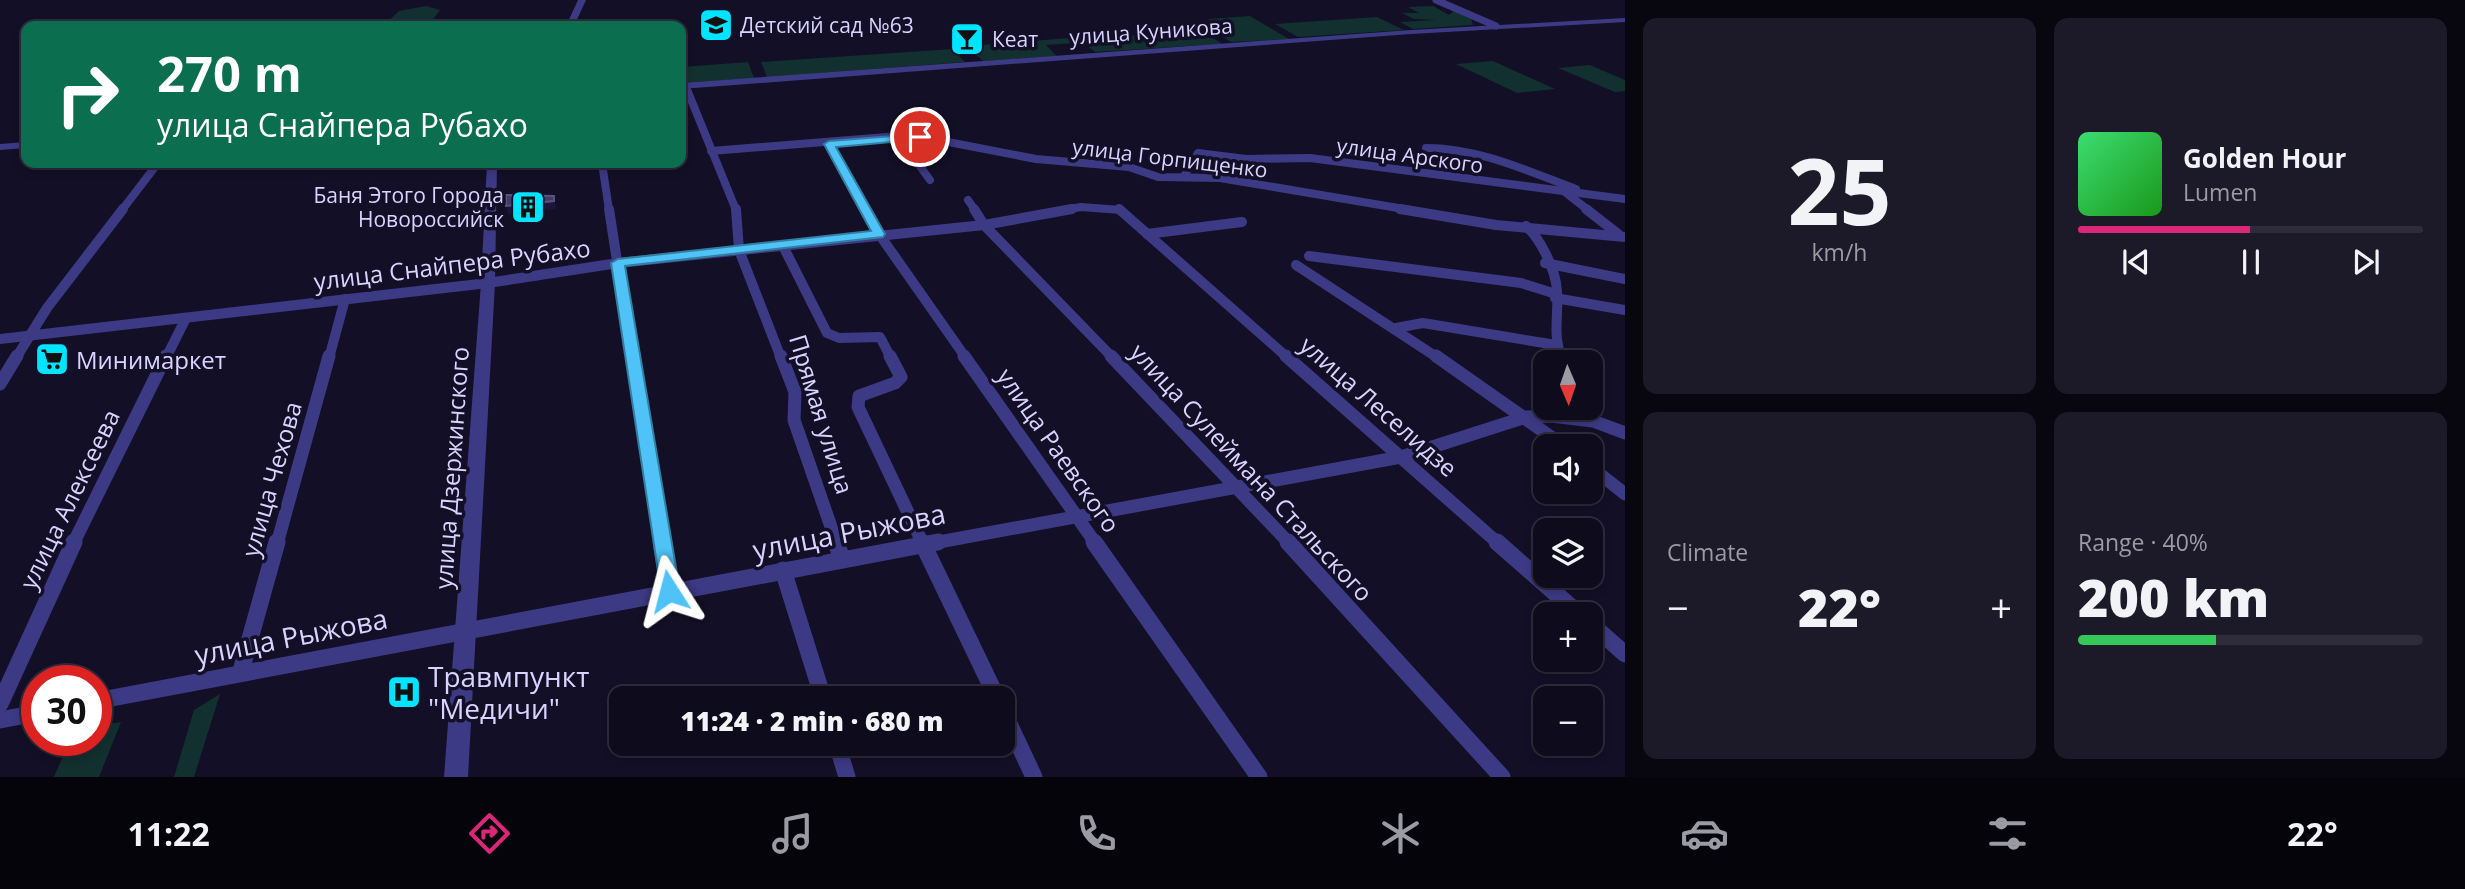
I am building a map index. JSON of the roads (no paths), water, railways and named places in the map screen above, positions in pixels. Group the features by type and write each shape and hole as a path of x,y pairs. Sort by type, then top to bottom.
{"street":[{"path":"577,21 582,0"},
{"path":"577,21 591,0"},
{"path":"1436,0 1496,26"},
{"name":"улица Куникова","path":"686,86 1496,26 1625,20"},
{"name":"Прямая улица","path":"686,93 736,208 738,250 795,392 794,420 842,559"},
{"path":"898,136 930,180"},
{"name":"улица Горпищенко","path":"711,151 829,144 898,136 920,137 1035,159 1129,167 1158,177 1220,178 1496,225 1623,236"},
{"name":"улица Раевского","path":"829,144 879,234 1259,777"},
{"path":"0,147 21,145"},
{"path":"1426,148 1452,148 1487,156 1580,191"},
{"name":"улица Арского","path":"1184,176 1192,158 1198,153 1246,159 1310,158 1565,192 1580,191 1625,199"},
{"path":"0,384 33,336 47,308 154,168"},
{"name":"улица Дзержинского","path":"456,777 488,283 492,168"},
{"path":"603,168 669,591"},
{"path":"1565,192 1623,236"},
{"name":"улица Сулеймана Стальского","path":"968,200 984,225 1239,488 1502,777"},
{"name":"улица Снайпера Рубахо","path":"0,340 488,283 618,263 984,225 1081,207 1118,208"},
{"name":"улица Леселидзе","path":"1118,208 1565,602"},
{"path":"1147,234 1242,222"},
{"path":"1526,226 1536,236 1557,288 1556,345 1558,350"},
{"path":"783,246 827,333 841,338 871,335 880,337 901,377 895,383 859,396 858,407 991,686"},
{"path":"1308,256 1521,283 1555,296 1625,310"},
{"path":"1545,263 1625,279"},
{"path":"1296,265 1396,328 1548,434"},
{"name":"улица Чехова","path":"241,671 345,299"},
{"name":"улица Алексеева","path":"0,704 94,497 186,318"},
{"path":"1396,328 1423,323 1556,345"},
{"name":"улица Рыжова","path":"112,698 669,591 1401,457 1526,417 1550,416 1593,421 1625,433"},
{"path":"1603,477 1625,494"},
{"path":"783,570 818,686"},
{"path":"1603,635 1625,654"},
{"path":"0,720 21,716"},
{"path":"1015,737 1034,777"},
{"path":"841,756 847,777"}],"place":[{"name":"Детский сад №63","path":"716,25"},
{"name":"Кеат","path":"967,39"},
{"name":"Баня Этого Города Новороссийск","path":"528,207"},
{"name":"Минимаркет","path":"52,359"},
{"name":"Травмпункт \"Медичи\"","path":"404,692"}]}
